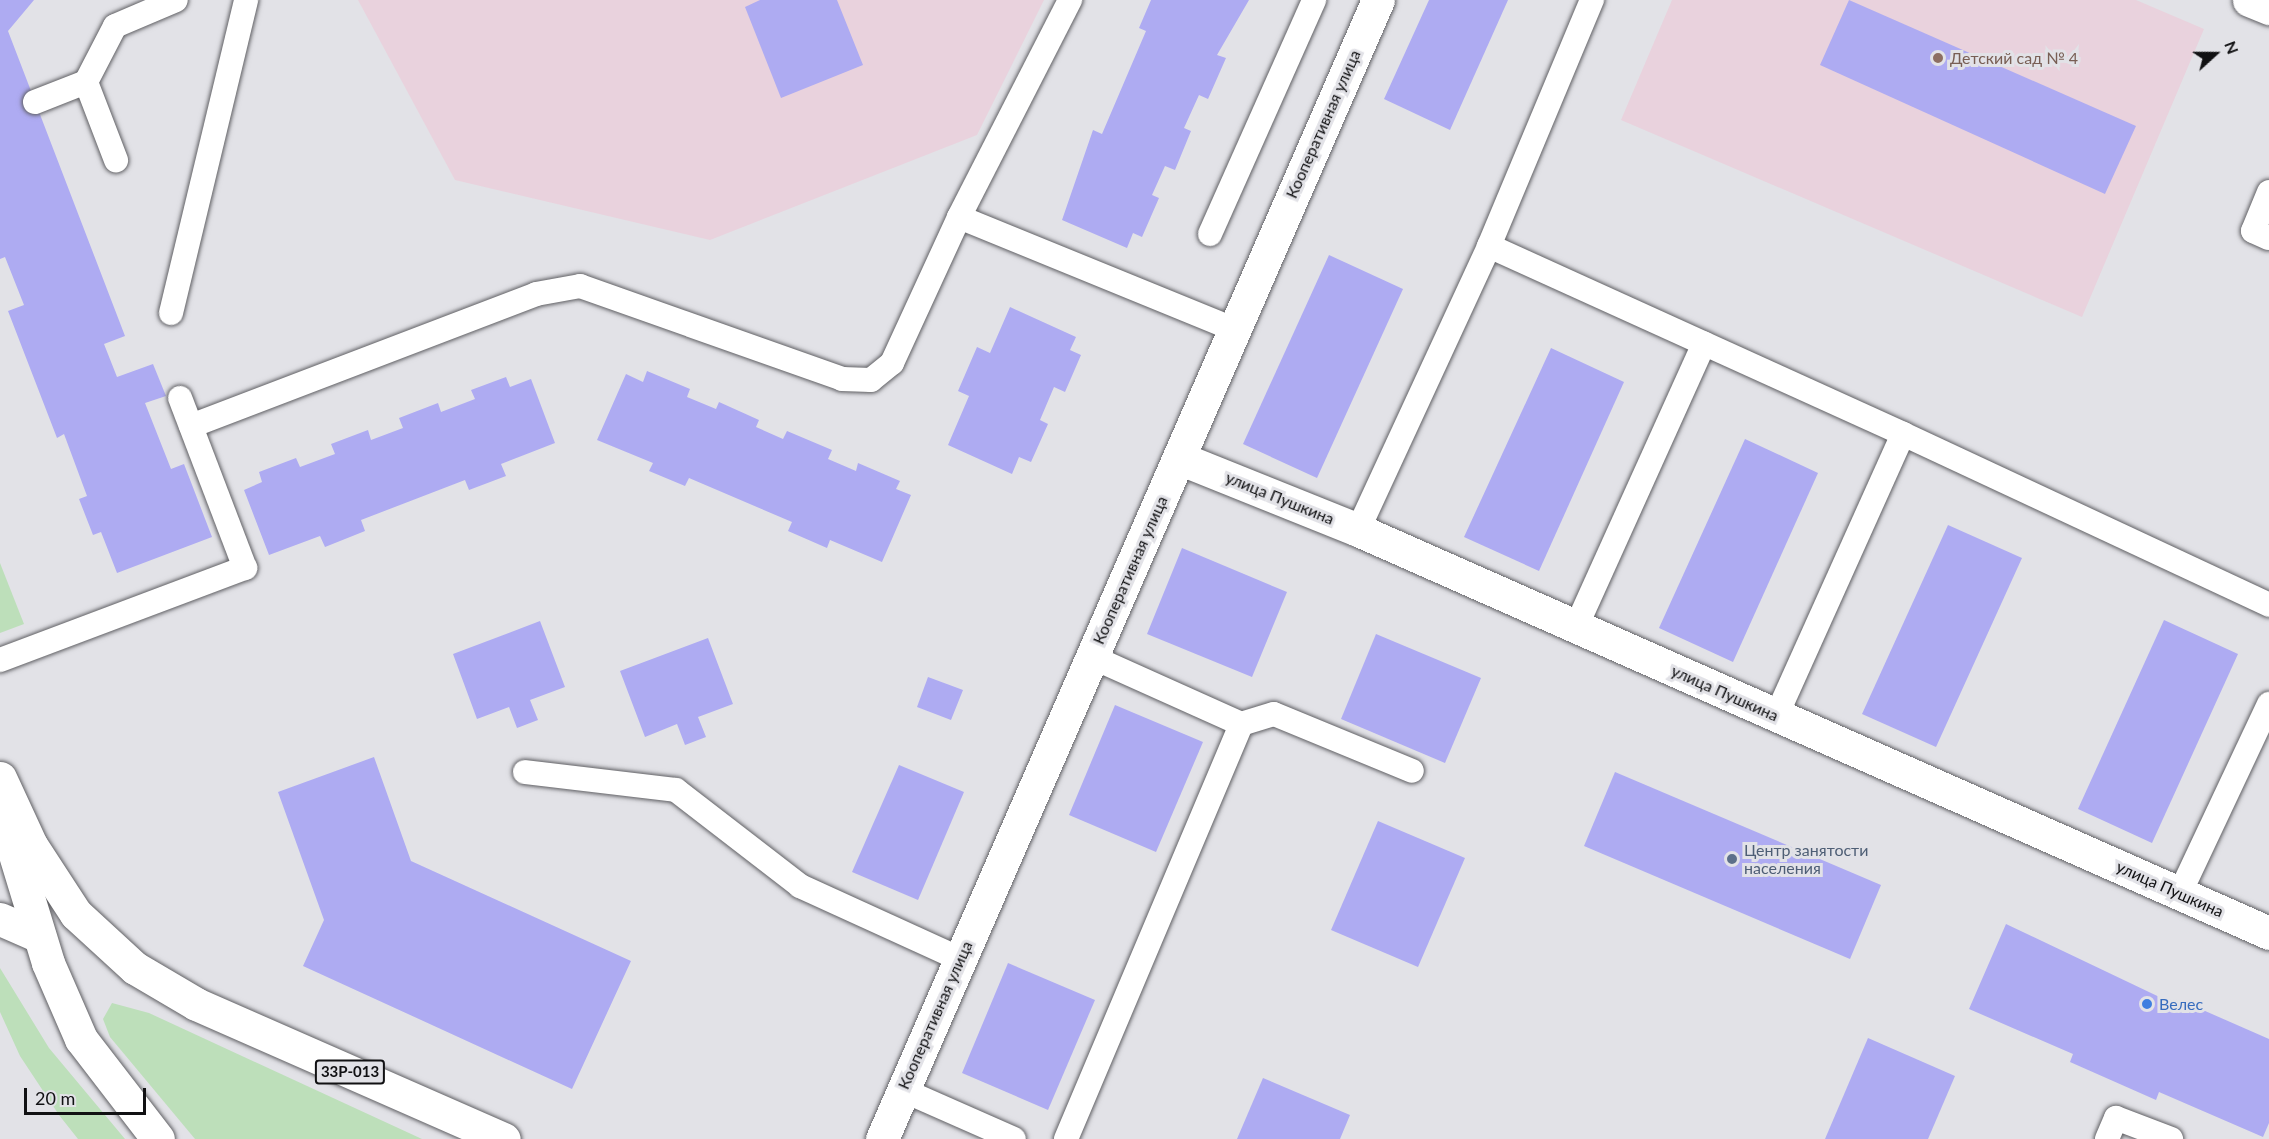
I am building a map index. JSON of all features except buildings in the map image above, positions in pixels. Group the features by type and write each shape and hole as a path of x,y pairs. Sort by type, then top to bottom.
{"street":[{"name":"Кооперативная улица","path":"882,1139 1378,0"},
{"path":"2249,0 2269,8"},
{"name":"улица Пушкина","path":"1179,458 1358,530 2269,933"},
{"name":"33Р-013","path":"0,778 32,845 76,914 135,968 196,1004 504,1139"},
{"path":"0,802 39,936 81,1039 158,1139"},
{"path":"0,919 39,936"}],"lane":[{"path":"35,102 86,82 115,26 176,0"},
{"path":"171,313 246,0"},
{"path":"191,426 536,294 580,286 842,379 872,380 892,363 959,217 1070,0"},
{"path":"1210,234 1314,0"},
{"path":"1358,530 1489,246 1592,0"},
{"path":"86,82 116,160"},
{"path":"2269,192 2253,231 2269,238"},
{"path":"959,217 1233,329"},
{"path":"1489,246 1903,434 2269,605"},
{"path":"1576,627 1704,344"},
{"path":"0,660 245,568 180,398"},
{"path":"1777,715 1903,434"},
{"path":"1092,657 1241,724 1274,714 1412,771"},
{"path":"2180,893 2269,704"},
{"path":"1066,1139 1241,724"},
{"path":"525,772 676,790 800,886 960,959"},
{"path":"903,1090 1014,1139"},
{"path":"2107,1139 2116,1118 2171,1139"}],"shaded area":[{"path":"358,0 1044,0 977,135 710,240 455,180"},
{"path":"1672,0 2136,0 2204,29 2082,317 1621,120"}],"green space":[{"path":"0,563 24,624 0,633"},
{"path":"0,968 49,1048 125,1139 78,1139 59,1115 20,1056 0,1012"},
{"path":"112,1003 149,1013 422,1139 195,1139 110,1037 103,1019"}],"place":[{"name":"Детский сад № 4","path":"1938,58"},
{"name":"Центр занятости населения","path":"1732,859"},
{"name":"Велес","path":"2147,1004"}]}
